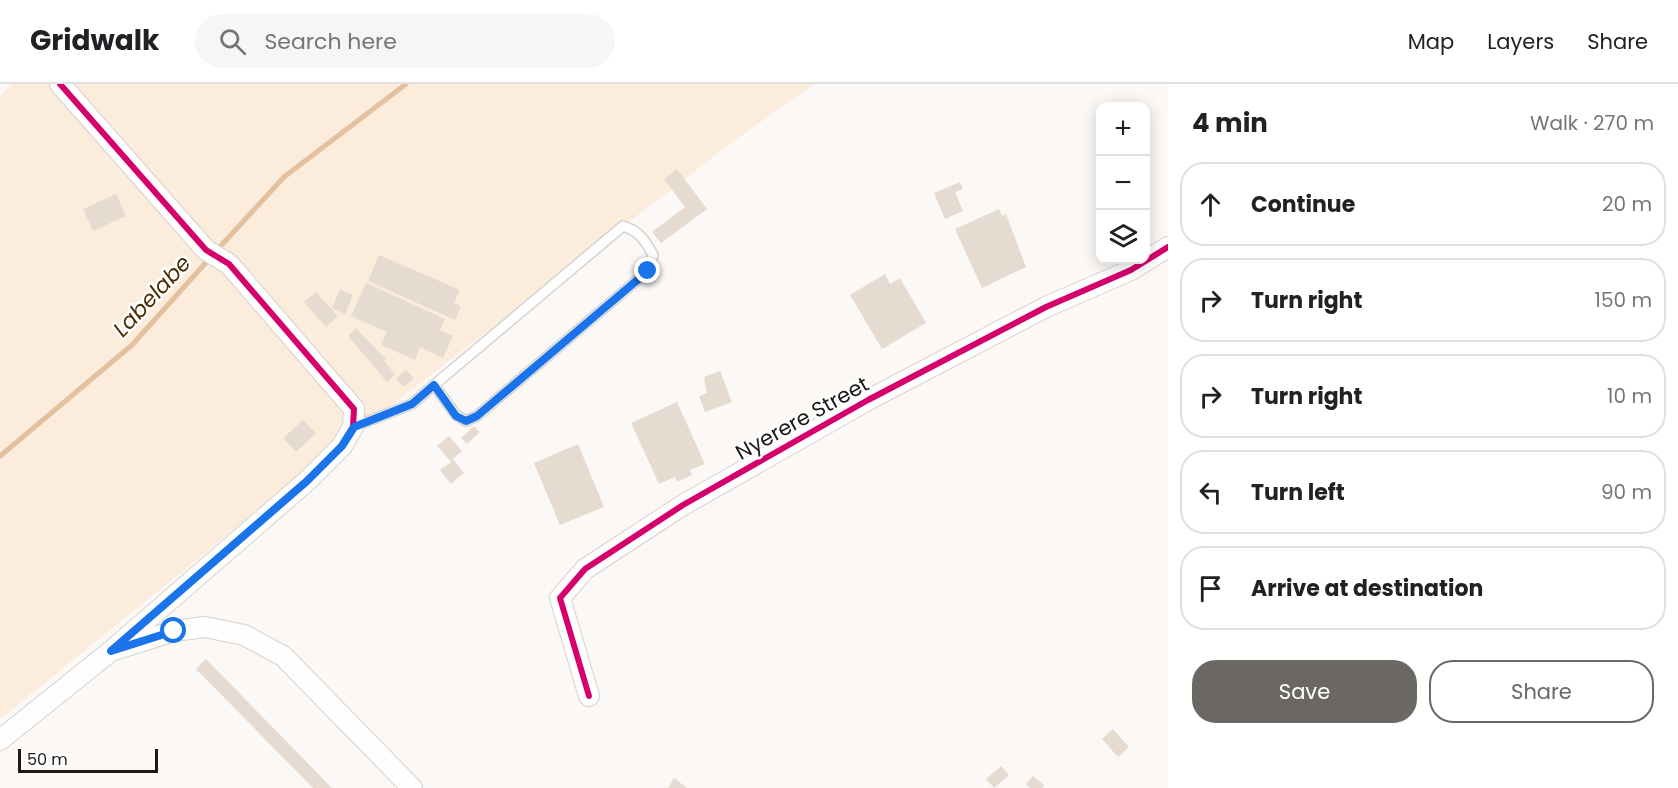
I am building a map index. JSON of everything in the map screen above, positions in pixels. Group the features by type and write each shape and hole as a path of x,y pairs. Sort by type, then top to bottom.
{"street":[{"path":"0,740 111,651 307,481 342,446 354,427 354,409 341,391 229,264 206,250 60,84"},
{"name":"Nyerere Street","path":"589,696 560,598 585,569 682,505 868,399 1046,307 1131,270 1168,246"},
{"path":"111,651 174,631 205,627 244,635 260,641 283,656 302,673 412,788"}],"lane":[{"path":"354,427 412,404 434,385 622,226 634,230 645,240 653,255 648,271 477,416 466,421 456,416 434,385"}],"shaded area":[{"path":"12,84 814,84 735,140 304,473 0,719 0,97"}],"building":[{"path":"677,169 707,209 661,243 652,232 685,207 664,179"},
{"path":"960,182 963,189 955,192 963,211 945,219 934,193"},
{"path":"116,194 126,216 93,231 83,209"},
{"path":"999,209 1002,216 1006,214 1026,267 982,288 955,229"},
{"path":"379,255 460,290 454,303 461,306 455,320 368,281"},
{"path":"885,274 890,284 900,278 926,323 882,349 850,295"},
{"path":"366,283 445,319 440,330 453,336 443,358 420,347 415,360 381,345 387,332 351,316"},
{"path":"340,289 353,295 345,314 332,308"},
{"path":"316,292 338,316 326,327 304,302"},
{"path":"356,328 386,359 384,361 395,374 387,382 348,336"},
{"path":"406,370 414,378 404,387 396,379"},
{"path":"720,371 732,402 705,412 699,396 707,393 704,377"},
{"path":"677,402 705,464 690,470 692,475 677,482 675,477 659,484 631,423"},
{"path":"303,420 316,433 296,452 283,438"},
{"path":"474,426 480,432 467,444 461,438"},
{"path":"449,436 462,451 453,459 464,473 451,484 440,470 451,462 437,446"},
{"path":"578,444 604,507 560,525 534,463"},
{"path":"206,659 332,788 313,788 196,669"},
{"path":"1113,729 1129,747 1118,757 1102,739"},
{"path":"1001,766 1009,775 994,788 986,779"},
{"path":"1033,776 1044,785 1042,788 1030,788 1026,784"},
{"path":"674,778 687,788 668,788"}],"waterway":[{"name":"Labelabe","path":"216,251 284,177 406,84"},
{"name":"Labelabe","path":"0,456 132,345 210,258"}],"cycle path":[{"path":"60,84 206,250 229,264 354,409 353,427 342,446 307,481 111,651"},
{"path":"589,696 560,598 585,569 683,505 868,400 1046,307 1131,270 1168,247"}],"route":[{"path":"174,631 111,651 307,481 342,446 354,427 412,404 434,385 456,416 466,421 477,416 648,271"}]}
